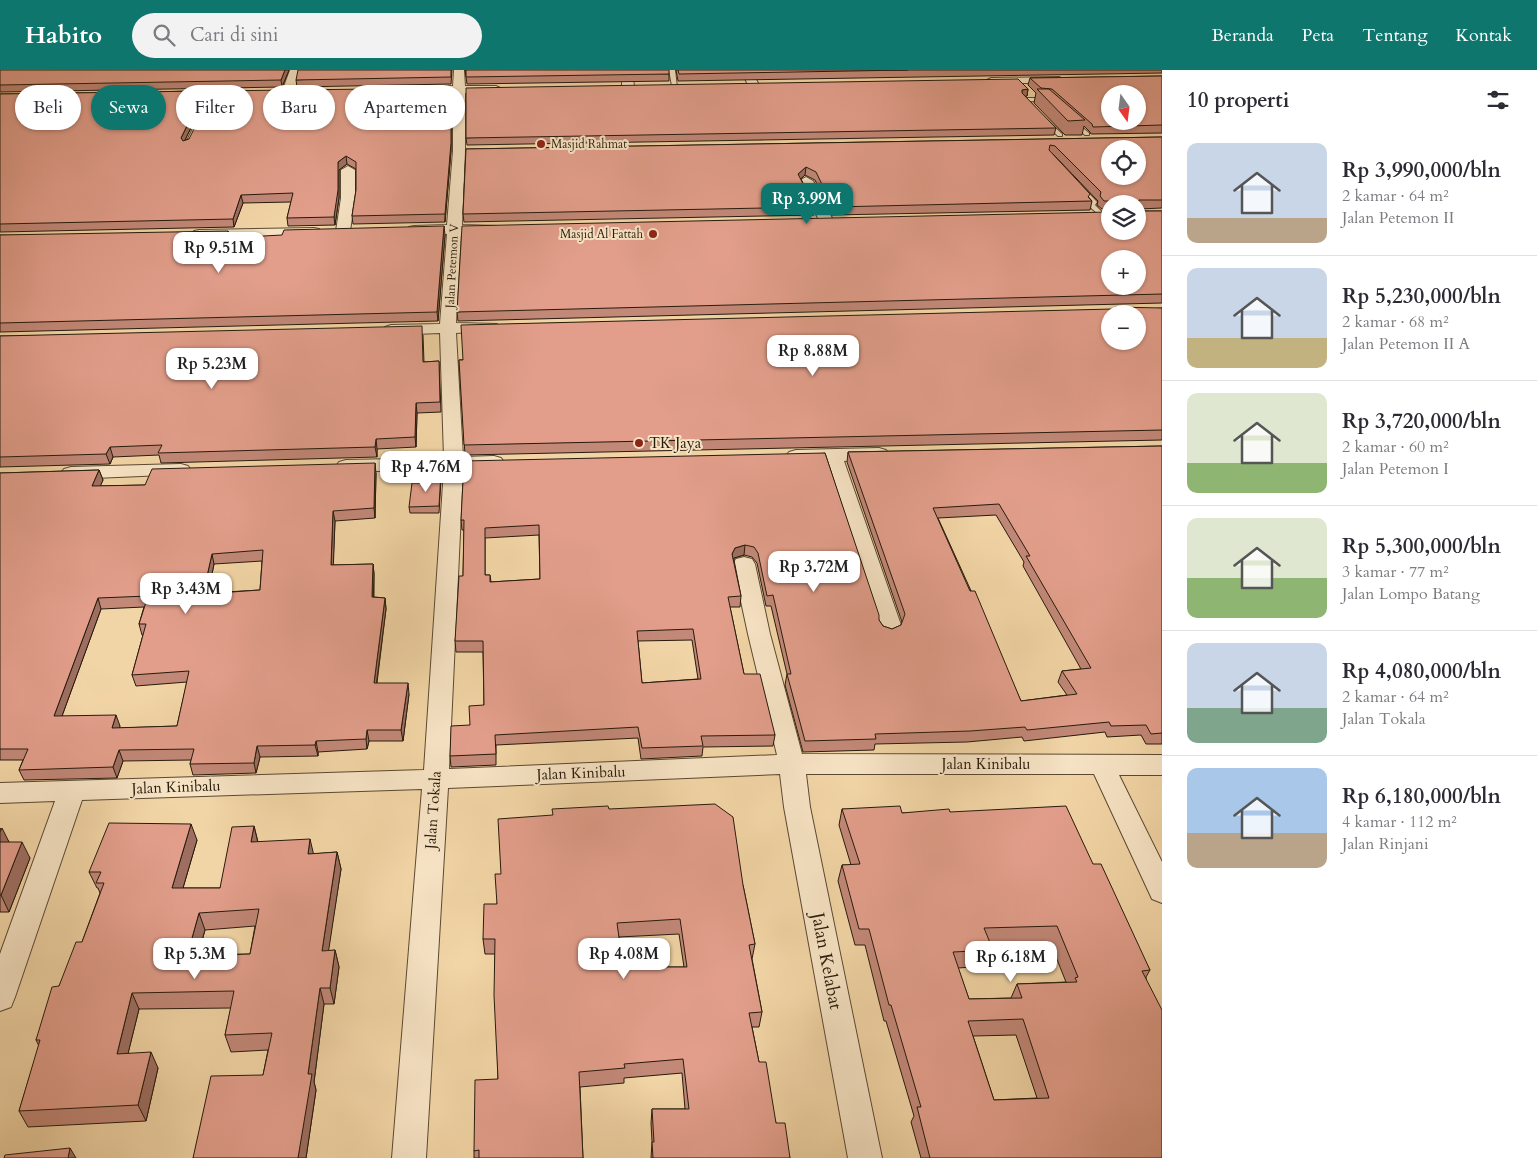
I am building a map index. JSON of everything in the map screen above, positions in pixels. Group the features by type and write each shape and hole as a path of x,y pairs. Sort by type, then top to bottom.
{"street":[{"name":"Jalan Petemon V","path":"458,85 459,70"},
{"path":"627,70 627,86"},
{"path":"746,70 753,85"},
{"path":"290,85 294,72"},
{"path":"979,81 1022,84 1066,80"},
{"path":"465,90 508,89"},
{"name":"Jalan Petemon V","path":"454,463 448,328 454,230 464,151 462,130"},
{"path":"1043,141 1101,140"},
{"path":"343,232 348,198 348,170"},
{"path":"806,180 831,220 806,221"},
{"path":"1082,216 1101,215"},
{"path":"398,230 503,228"},
{"path":"186,234 361,231"},
{"path":"379,330 509,326"},
{"path":"773,456 893,454"},
{"path":"833,455 890,625 889,630"},
{"path":"326,466 514,462"},
{"name":"Jalan Tokala","path":"409,1158 436,779 454,463"},
{"path":"49,473 197,469"},
{"name":"Jalan Kelabat","path":"744,564 792,764 797,808 865,1158"},
{"name":"Jalan Kinibalu","path":"0,793 436,779 792,764 1162,764"},
{"path":"1102,764 1162,891"},
{"path":"0,997 72,790"}],"lane":[{"path":"672,70 676,86"},
{"path":"1031,94 1036,99"},
{"path":"1036,112 1024,99 1046,99 1054,105"},
{"path":"1067,117 1087,134"},
{"path":"1042,118 1060,135"},
{"path":"186,146 194,130"},
{"path":"1075,182 1094,202 1091,205 1101,212"}],"building":[{"path":"0,70 285,70 281,80 0,85"},
{"path":"298,70 451,70 451,77 296,80"},
{"path":"466,70 669,70 669,74 466,77"},
{"path":"678,70 908,70 679,74"},
{"path":"1162,76 1162,125 1146,125 1146,85 1101,85 1101,127 1093,127 1092,124 1052,89 1041,88 1030,78"},
{"path":"1018,79 1028,89 1022,90 1022,93 1056,128 466,138 466,88"},
{"path":"335,89 345,89 345,130 451,130 445,214 352,216 356,190 356,162 346,156 338,162 338,190 334,217 287,218 293,193 241,195 233,219 0,224 0,94 15,94 15,130 81,130 81,93 91,93 91,130 166,130 166,92 176,91 176,130 185,130 181,138 183,141 189,139 194,130 253,130 253,90 263,90 263,130 335,130"},
{"path":"1037,89 1049,89 1085,120 1068,121"},
{"path":"1162,137 1162,200 1146,200 1146,195 1101,195 1101,197 1100,196 1101,192 1055,146 1050,145 1049,150 1090,194 1088,197 1092,201 833,207 816,172 806,167 798,174 815,207 463,214 466,149"},
{"path":"1146,211 1162,211 1162,294 1146,294 1146,250 1101,250 1101,295 1123,295 457,312 462,226 1101,212 1101,240 1146,240"},
{"path":"444,226 437,312 0,323 0,235 228,231 226,238 282,235 284,230"},
{"path":"1146,308 1162,308 1162,430 464,445 459,360 463,360 461,325 1101,309 1101,350 1146,350"},
{"path":"422,326 423,362 439,361 440,402 416,403 415,437 376,439 375,447 158,453 162,445 110,447 106,454 0,457 0,336"},
{"path":"1162,446 1162,733 1151,734 1146,725 1111,726 1109,722 1027,730 1025,727 875,734 876,739 805,741 787,674 791,674 773,595 767,596 758,553 754,547 745,545 735,548 732,554 741,596 728,597 744,674 760,674 775,735 701,736 703,746 642,748 638,727 495,735 496,754 450,756 451,726 470,725 469,706 484,705 483,641 455,641 459,576 463,576 464,520 461,520 464,461 825,453 879,615 879,620 883,626 892,629 901,625 905,614 848,452","holes":["999,504 1030,556 1026,556 1091,668 1062,671 1077,694 1021,701 975,591 970,591 933,508","539,525 540,579 490,582 490,575 485,575 485,528","693,629 701,679 642,683 637,631"]},
{"path":"375,463 374,508 333,511 331,565 373,564 372,597 385,598 374,683 408,683 401,730 367,730 366,739 316,741 315,745 257,746 254,763 190,764 194,749 119,750 113,767 19,770 28,749 0,749 0,473 99,470 92,486 145,485 152,469","holes":["263,550 260,590 203,594 212,554","148,596 139,624 146,624 132,675 189,671 177,726 112,728 116,715 54,716 98,598"]},
{"path":"441,473 439,506 409,507 412,483 430,483 431,474"},
{"path":"715,804 733,817 743,885 755,944 749,945 762,1012 749,1013 759,1062 766,1062 776,1123 785,1123 790,1158 653,1158 652,1109 689,1109 683,1059 624,1064 625,1068 579,1072 583,1158 479,1158 479,1150 474,1151 475,1080 498,1079 494,995 495,939 483,939 484,904 497,904 495,874 501,874 498,819 553,815 552,809 608,806 609,809","holes":["680,919 687,967 623,967 617,923"]},
{"path":"900,806 902,813 949,809 950,812 1066,806 1093,864 1101,864 1150,970 1142,971 1162,1010 1162,1158 930,1158 917,1107 921,1107 891,1005 889,1005 869,929 859,929 842,865 860,864 842,809","holes":["1057,926 1078,977 1075,978 1077,982 1017,984 1022,998 969,999 953,952 993,950 984,928","1023,1019 1049,1098 994,1100 968,1021"]},
{"path":"109,823 191,824 172,888 220,888 232,827 254,826 251,842 310,839 308,854 337,852 322,951 335,950 330,988 320,988 308,1074 312,1074 298,1158 193,1158 211,1076 263,1075 272,1033 225,1035 234,991 132,993 117,1054 151,1052 138,1105 19,1111 40,1040 36,1040 52,987 59,986 76,942 82,942 104,883 96,883 101,872 89,872","holes":["259,909 250,954 187,956 199,913"]},
{"path":"0,842 22,842 1,895 0,895"},
{"path":"70,1148 68,1158 4,1158 5,1155"}],"place":[{"name":"Masjid Rahmat","path":"541,144"},
{"name":"Masjid Al Fattah","path":"653,234"},
{"name":"TK Jaya","path":"639,443"}]}
